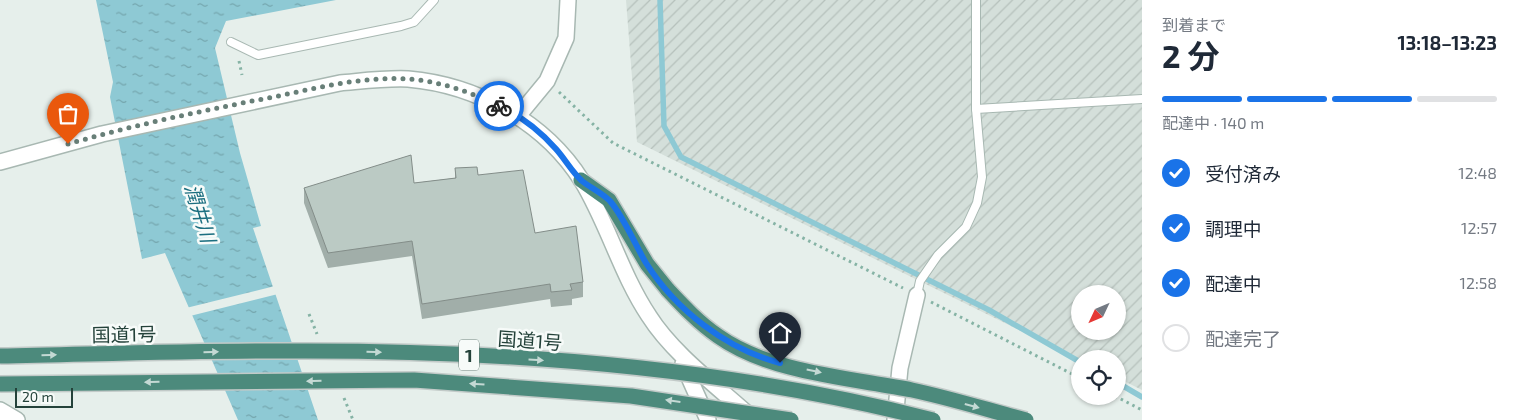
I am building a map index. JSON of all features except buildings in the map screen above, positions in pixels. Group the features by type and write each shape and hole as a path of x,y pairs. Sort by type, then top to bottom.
{"highway":[{"path":"581,180 609,200 647,264 690,313 719,337 765,359 809,371 914,391 1026,420"},
{"name":"国道1号","path":"0,356 306,350 450,354 696,374 896,410 933,420"},
{"name":"1","path":"0,384 414,380 631,396 791,420"}],"street":[{"path":"519,116 547,81 566,38 568,0"},
{"path":"0,162 102,134 340,83 378,79 409,80 441,85 469,93 519,116 555,148 581,180 650,319 676,348 754,420"},
{"path":"895,420 900,368 917,295"},
{"path":"676,348 708,420"},
{"path":"0,410 4,420"},
{"path":"0,410 18,420"}],"lane":[{"path":"231,42 258,55 401,26 414,22 434,0"},
{"path":"917,295 920,281 938,255 966,228 977,203 982,177 976,109 976,0"},
{"path":"976,109 1142,99"}],"path":[{"path":"238,57 242,75"},
{"path":"547,81 613,143 1071,373"},
{"path":"1126,402 1142,410"}],"shaded area":[{"path":"626,0 1142,0 1142,390 1126,382 1126,350 1071,350 1071,356 637,142"}],"water":[{"name":"潤井川","path":"96,0 336,0 226,21 215,48 240,153 261,226 253,228 318,420 238,420 165,253 142,259 110,97 113,82"}],"pier":[{"path":"275,286 278,294 190,316 186,308"}],"waterway":[{"path":"660,0 664,126 681,157 989,310 1071,357"},
{"path":"1126,388 1142,397"}],"way so far":[{"path":"68,144 102,134 243,103 340,83 378,79 409,80 441,85 469,93 499,106"}],"route":[{"path":"499,106 519,116 536,130 555,148 581,180 609,200 656,277 690,313 719,337 765,359 780,363"}]}
